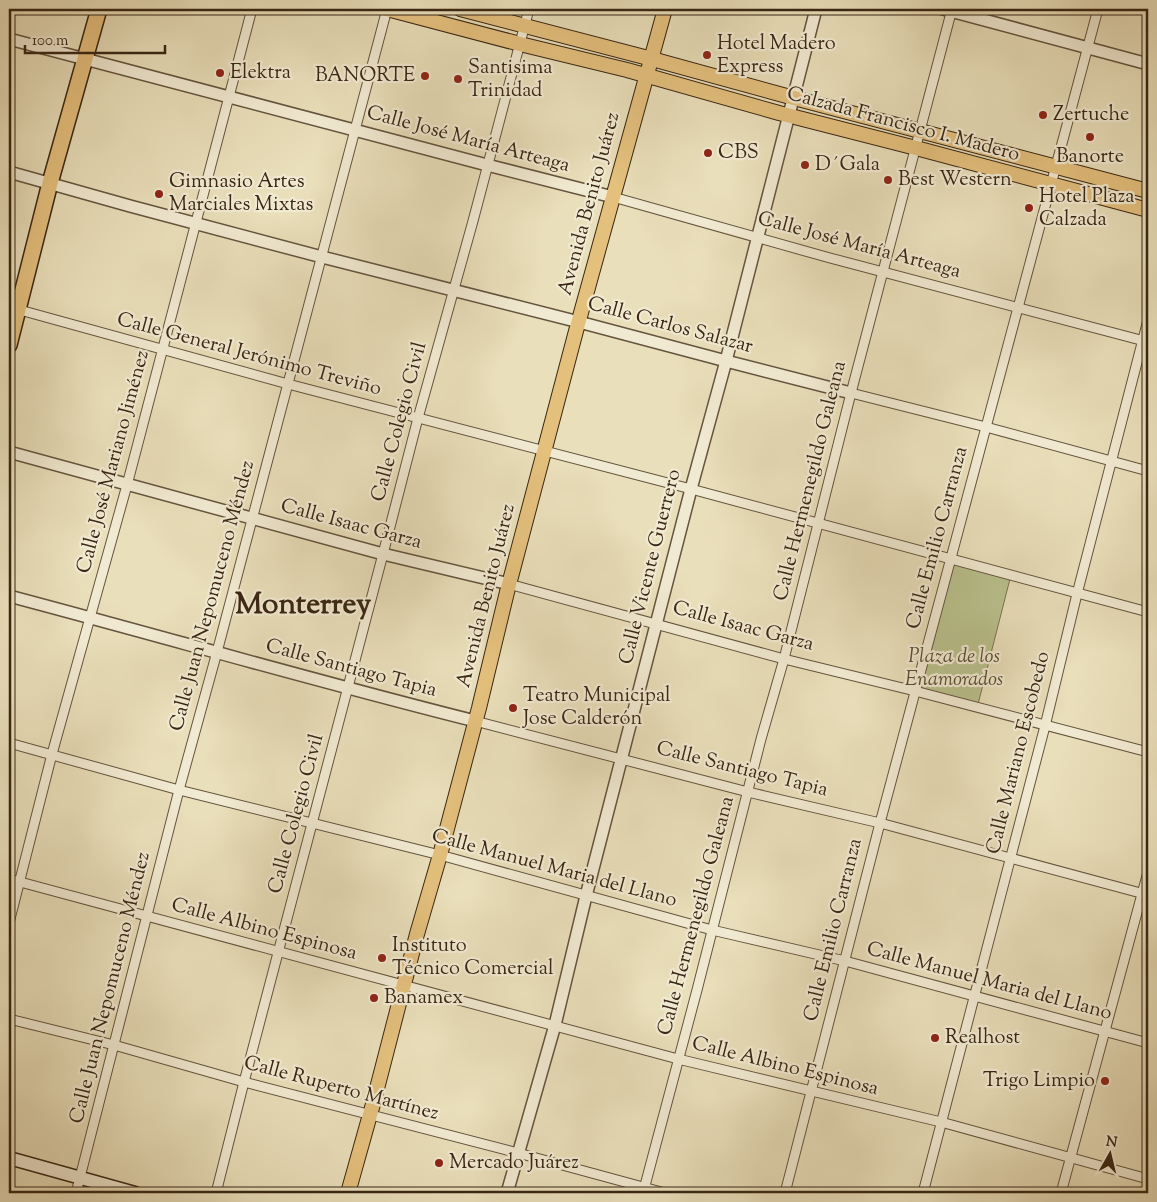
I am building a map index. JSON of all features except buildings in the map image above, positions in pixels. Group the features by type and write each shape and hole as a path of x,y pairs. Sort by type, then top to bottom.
{"highway":[{"path":"9,345 13,308 99,9"}],"main road":[{"name":"Calzada Francisco I. Madero","path":"387,9 647,76 789,116 1148,210"},
{"name":"Calzada Francisco I. Madero","path":"460,9 652,58 794,98 1148,191"},
{"name":"Avenida Benito Juárez","path":"348,1193 440,855 579,322 665,9"},
{"path":"9,1158 135,1193"}],"street":[{"name":"Calle José Mariano Jiménez","path":"9,923 52,754 127,485 252,9"},
{"name":"Calle Juan Nepomuceno Méndez","path":"76,1193 180,790 387,9"},
{"name":"Calle Colegio Civil","path":"216,1193 418,418 473,222 529,9"},
{"name":"Calle Vicente Guerrero","path":"507,1193 555,1025 621,759 816,9"},
{"path":"949,9 1148,64"},
{"name":"Calle Hermenegildo Galeana","path":"644,1191 916,148 949,9"},
{"name":"Calle Emilio Carranza","path":"786,1193 810,1092 880,823 1098,9"},
{"name":"Calle José María Arteaga","path":"9,39 613,197 757,238 1146,341"},
{"name":"Calle Carlos Salazar","path":"9,172 322,257 986,427 1148,471"},
{"name":"Calle General Jerónimo Treviño","path":"13,308 288,384 691,489 1148,612"},
{"name":"Calle Mariano Escobedo","path":"923,1193 1045,726 1077,594 1146,341 1148,320"},
{"name":"Calle Isaac Garza","path":"9,452 384,554 510,584 784,658 1148,752"},
{"name":"Calle Santiago Tapia","path":"9,596 348,689 748,792 880,823 1146,895"},
{"name":"Calle Manuel Maria del Llano","path":"9,742 180,790 440,855 712,930 845,961 1148,1043"},
{"path":"1061,1193 1105,1031 1146,895 1148,872"},
{"name":"Calle Albino Espinosa","path":"9,879 404,986 810,1092 941,1122 1148,1179"},
{"name":"Calle Ruperto Martínez","path":"9,1019 114,1045 244,1082 518,1153 644,1191 665,1193"}],"green space":[{"name":"Plaza de los Enamorados","path":"950,559 1011,575 977,708 915,691"}],"place":[{"name":"Hotel Madero Express","path":"707,55"},
{"name":"Elektra","path":"220,73"},
{"name":"BANORTE","path":"425,76"},
{"name":"Santisima Trinidad","path":"458,79"},
{"name":"Zertuche","path":"1043,115"},
{"name":"Banorte","path":"1090,137"},
{"name":"CBS","path":"708,153"},
{"name":"D´Gala","path":"805,165"},
{"name":"Best Western","path":"888,180"},
{"name":"Gimnasio Artes Marciales Mixtas","path":"159,194"},
{"name":"Hotel Plaza Calzada","path":"1029,208"},
{"name":"Teatro Municipal Jose Calderón","path":"513,708"},
{"name":"Instituto Técnico Comercial","path":"382,958"},
{"name":"Banamex","path":"374,998"},
{"name":"Realhost","path":"935,1038"},
{"name":"Trigo Limpio","path":"1105,1081"},
{"name":"Mercado Juárez","path":"439,1163"}],"district":[{"name":"Monterrey","path":"303,605"}]}
